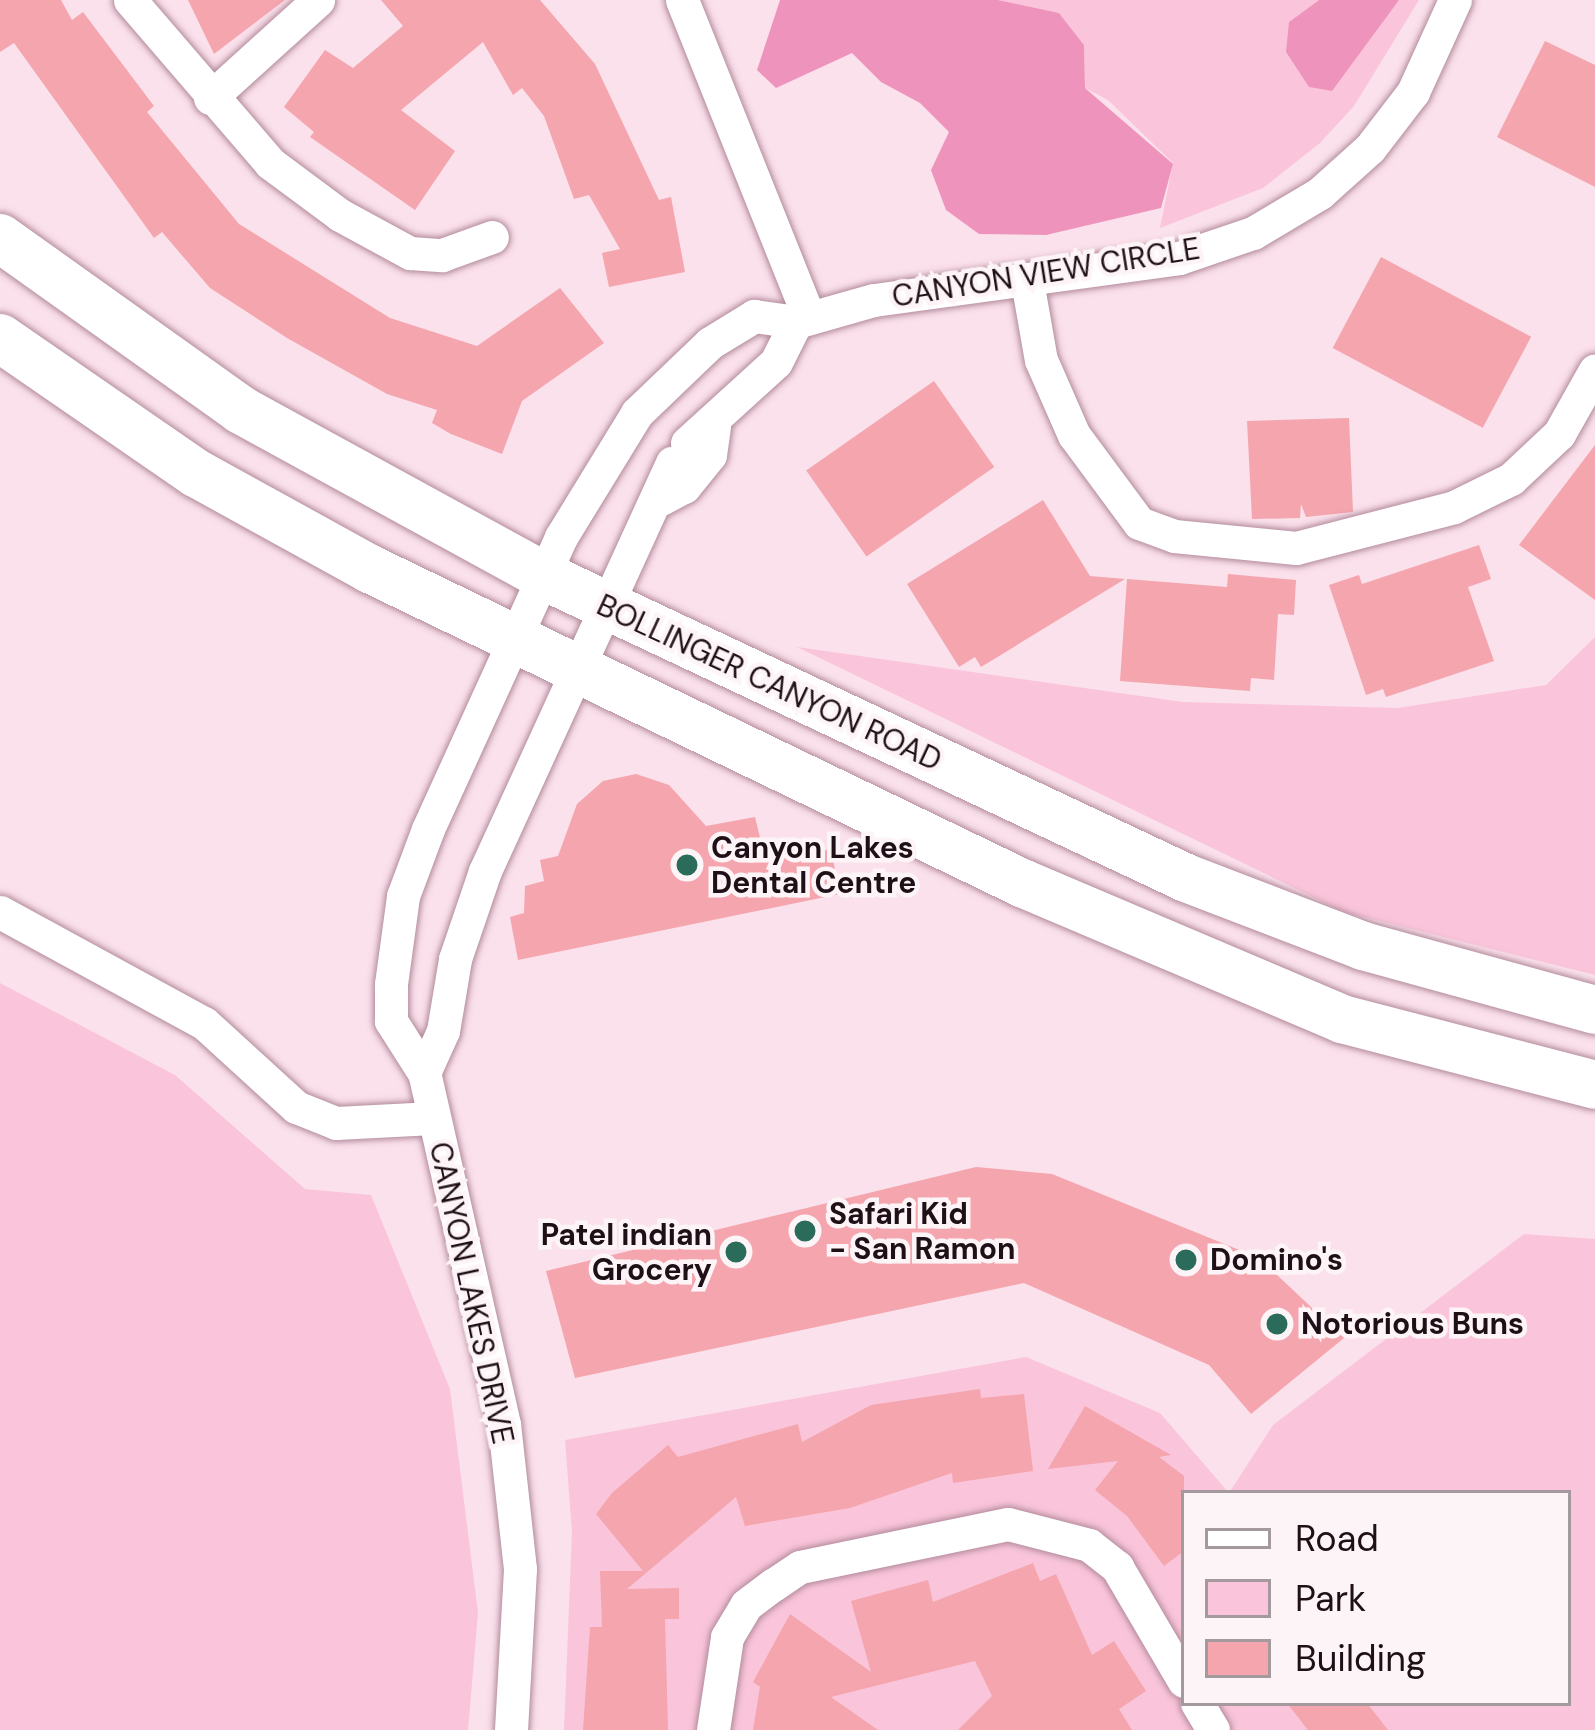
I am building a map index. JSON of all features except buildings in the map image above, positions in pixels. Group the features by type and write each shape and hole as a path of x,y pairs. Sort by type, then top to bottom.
{"main road":[{"name":"BOLLINGER CANYON ROAD","path":"0,238 242,410 544,577 1186,878 1363,946 1595,1010"},
{"path":"0,338 196,473 574,672 1182,955 1342,1019 1595,1085"}],"street":[{"path":"130,0 270,163 410,253 442,255 492,236"},
{"path":"210,98 318,0"},
{"path":"424,1073 443,1031 454,959 485,871 604,605 691,444 776,362 802,320 682,0"},
{"name":"CANYON VIEW CIRCLE","path":"544,577 608,453 664,382 754,316 802,320 874,300 1179,258 1253,233 1320,193 1370,148 1413,92 1455,0"},
{"path":"1027,280 1041,360 1075,435 1139,523 1174,536 1296,548 1454,507 1511,478 1559,434 1595,370"},
{"path":"661,499 685,487 710,455 691,444"},
{"name":"CANYON LAKES DRIVE","path":"511,1730 520,1569 504,1424 424,1073 391,1021 403,896 544,577"},
{"path":"0,912 204,1023 296,1107 336,1123 433,1118"},
{"path":"713,1730 727,1637 746,1605 773,1585 800,1567 1008,1524 1089,1545 1117,1568 1181,1676"}],"green space":[{"path":"998,0 1319,0 1289,22 1389,11 1399,0 1419,0 1354,106 1320,143 1263,188 1160,228 1173,163 1108,100 1085,88 1084,45 1059,13"},
{"path":"1595,637 1595,975 1344,912 797,647 1183,702 1398,708 1546,685"},
{"path":"0,983 175,1075 305,1189 371,1195 450,1389 478,1613 468,1730 0,1730"},
{"path":"1524,1234 1595,1239 1595,1730 564,1730 572,1532 565,1440 1026,1357 1160,1413 1226,1490 1181,1490 1181,1706 1571,1706 1571,1490 1231,1490 1273,1425"}],"shaded area":[{"path":"780,0 998,0 1059,13 1084,45 1085,88 1173,164 1161,208 1046,235 979,234 946,210 931,170 949,132 920,103 881,82 852,53 776,88 757,70"},
{"path":"1319,0 1399,0 1332,91 1309,87 1286,52 1289,22"}],"place":[{"name":"Canyon Lakes Dental Centre","path":"687,865"},
{"name":"Safari Kid - San Ramon","path":"805,1231"},
{"name":"Patel indian Grocery","path":"736,1252"},
{"name":"Domino's","path":"1186,1260"},
{"name":"Notorious Buns","path":"1277,1324"}]}
